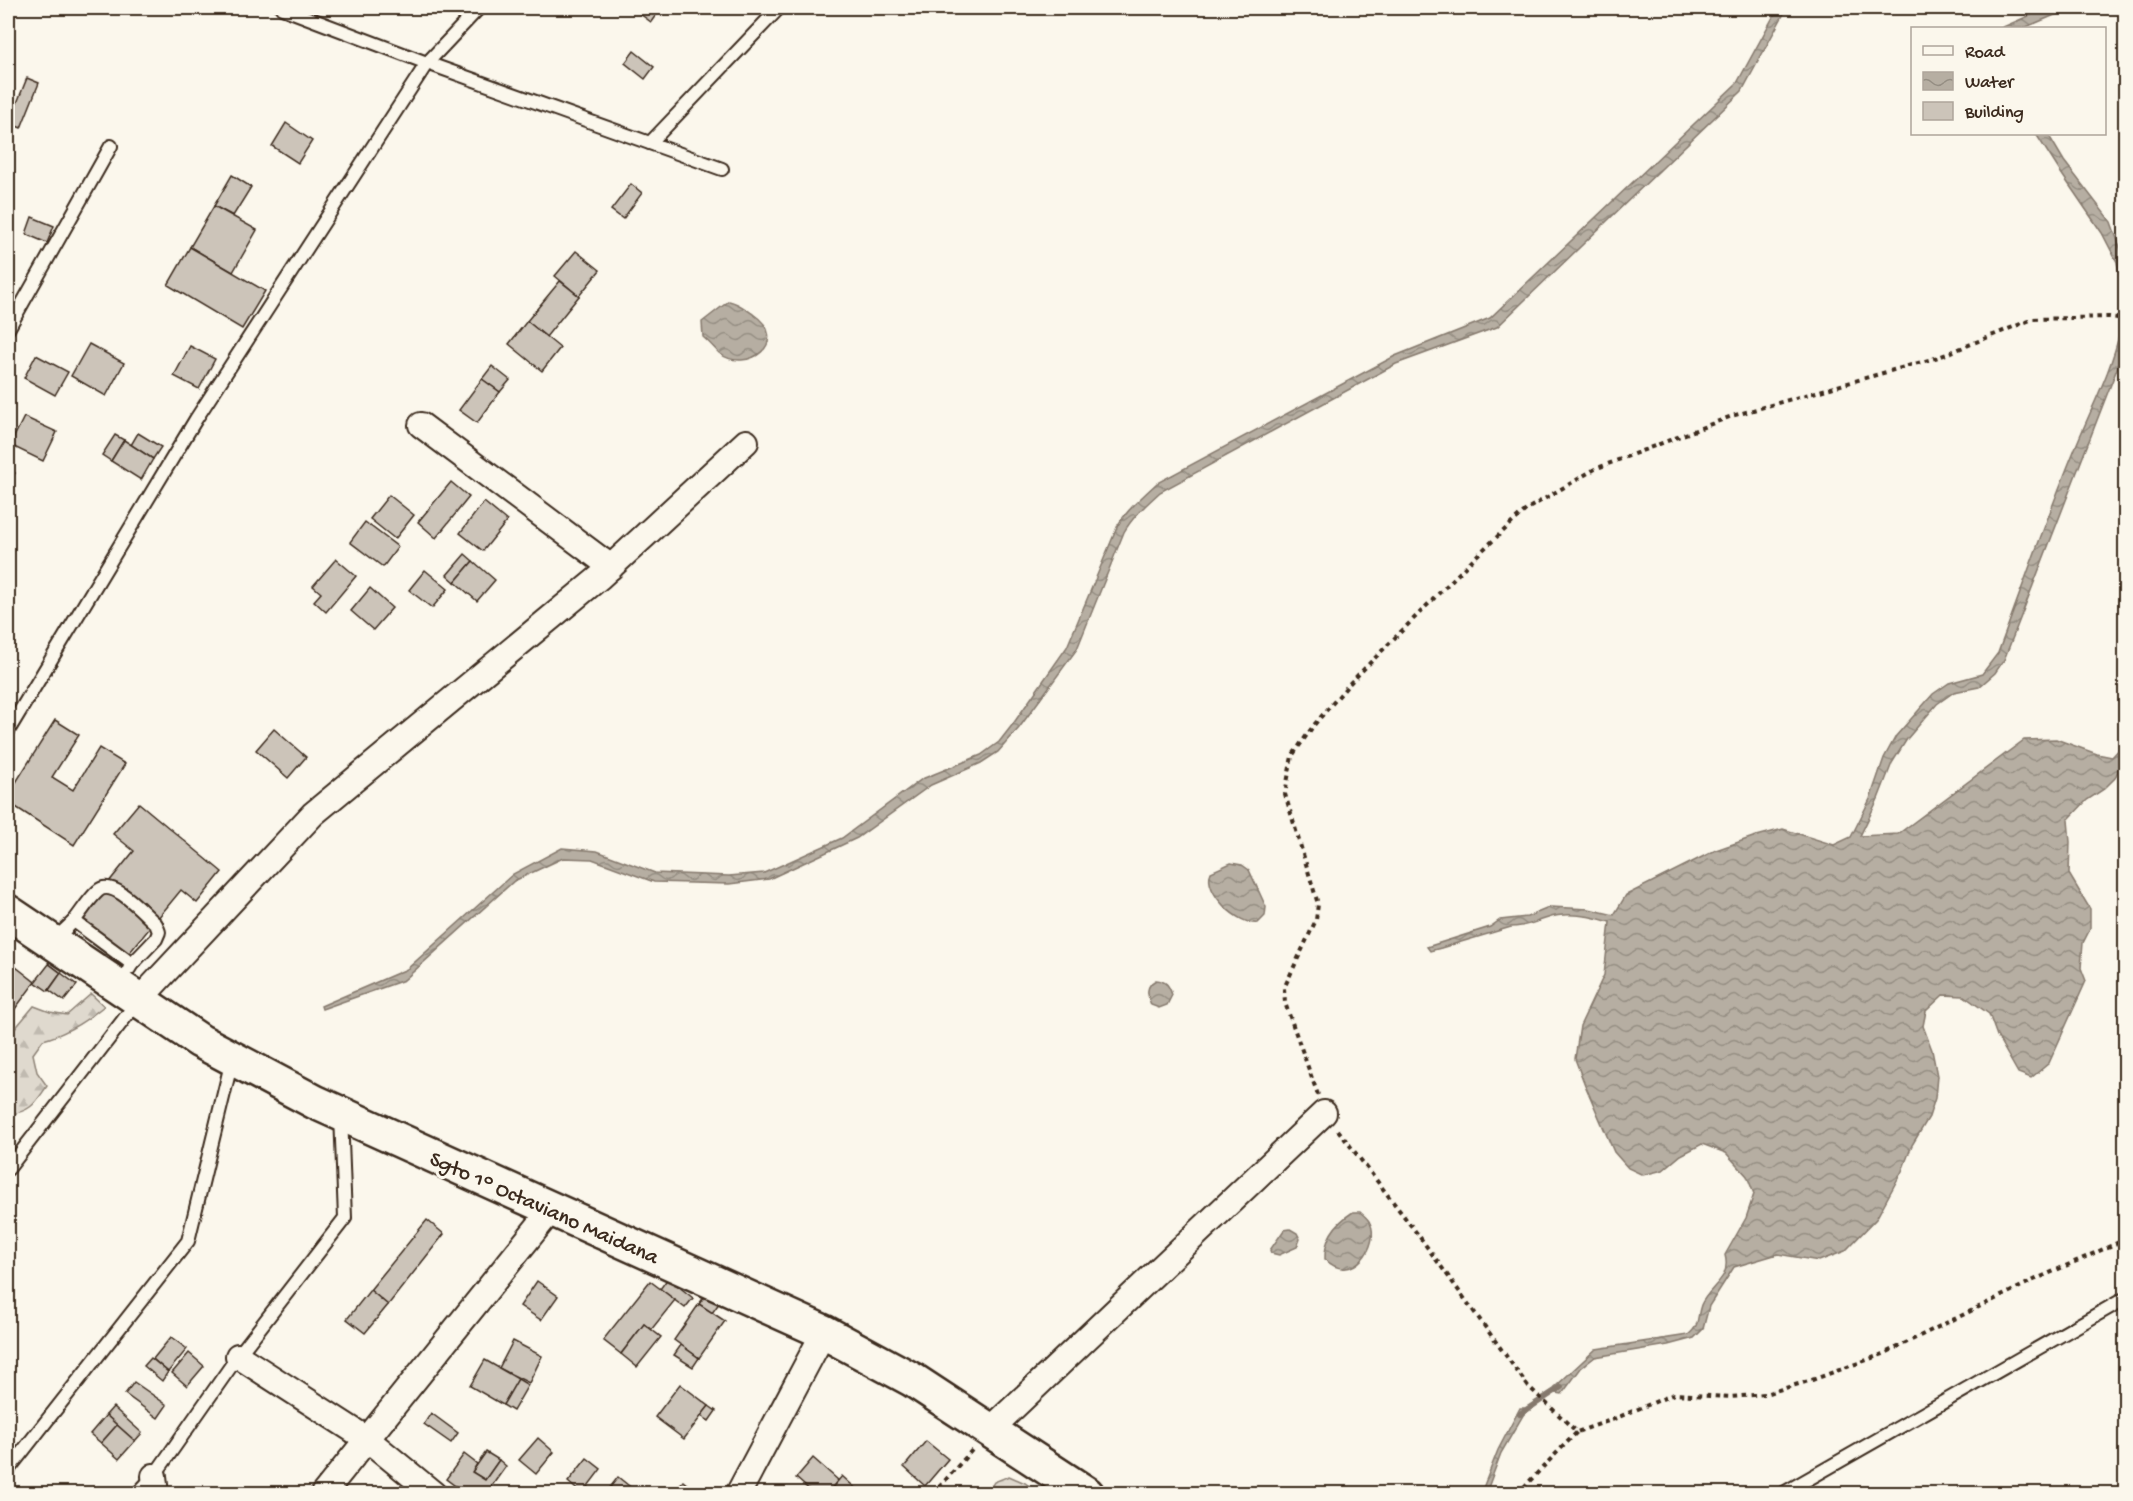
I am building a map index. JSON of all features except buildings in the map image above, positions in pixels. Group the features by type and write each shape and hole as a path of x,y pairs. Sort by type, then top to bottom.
{"main road":[{"name":"Sgto 1° Octaviano Maidana","path":"8,912 63,931 200,1041 233,1059 341,1114 824,1332 913,1380 1087,1494"}],"street":[{"path":"421,425 611,567"},
{"path":"129,983 313,814 611,567 746,442"},
{"path":"991,1429 1324,1113"},
{"path":"323,1494 552,1209"},
{"path":"738,1494 824,1332"},
{"path":"238,1356 367,1439 434,1494"}],"lane":[{"path":"282,8 427,63 722,169"},
{"path":"8,730 196,419 427,63 479,8"},
{"path":"651,143 779,8"},
{"path":"8,329 111,147"},
{"path":"8,1169 129,983 159,932 156,924 117,889 108,886 100,889 63,931"},
{"path":"8,1470 188,1241 233,1059"},
{"path":"137,1494 155,1485 238,1356 345,1218 341,1114"},
{"path":"1782,1494 2126,1298"}],"path":[{"path":"1577,1432 1528,1386 1419,1236 1324,1113 1285,1003 1284,988 1316,920 1318,904 1285,794 1292,756 1314,725 1358,674 1472,560 1527,509 1595,469 1732,416 1939,357 2033,319 2109,317 2126,319"},
{"path":"1517,1494 1577,1432 1674,1394 1731,1397 1765,1394 1812,1380 1883,1354 2034,1280 2126,1239"},
{"path":"933,1494 991,1429"}],"green space":[{"path":"91,994 104,1006 75,1027 43,1040 33,1054 37,1072 47,1086 39,1098 27,1109 8,1115 8,1033 13,1031 34,1006 67,1015"},
{"path":"1009,1476 1039,1493 987,1493 994,1482"}],"water":[{"path":"1778,8 1787,8 1742,91 1497,327 1396,364 1160,492 1145,506 1124,532 1077,649 1019,728 998,752 981,763 931,785 857,838 769,879 729,884 654,882 592,859 563,858 514,881 404,980 322,1009 321,1006 407,969 513,874 562,848 597,851 655,873 729,876 764,873 842,838 922,779 981,755 999,742 1067,647 1118,525 1146,493 1157,483 1395,356 1490,318 1737,83"},
{"path":"2039,8 2065,8 2057,14 2026,27 2003,27 2033,14"},
{"path":"2037,135 2049,135 2064,161 2111,222 2125,261 2125,306 2117,262 2102,233"},
{"path":"729,301 753,314 764,324 768,335 767,344 762,352 753,357 742,360 730,359 719,353 703,337 702,322"},
{"path":"2120,331 2125,332 2125,348 2004,660 1995,673 1979,687 1954,692 1937,704 1907,739 1892,763 1860,836 1898,834 2024,740 2056,739 2112,757 2125,743 2125,754 2115,778 2104,789 2087,800 2068,820 2069,874 2090,909 2090,929 2083,943 2081,968 2086,981 2049,1063 2031,1078 2018,1073 1997,1036 1989,1014 1964,996 1943,995 1926,1011 1923,1026 1932,1050 1937,1076 1935,1098 1929,1117 1912,1145 1902,1171 1876,1219 1845,1251 1819,1261 1778,1254 1734,1267 1709,1306 1703,1329 1694,1338 1668,1345 1595,1357 1581,1368 1562,1394 1557,1393 1555,1387 1596,1349 1688,1335 1692,1331 1697,1324 1703,1301 1724,1274 1725,1255 1746,1218 1754,1194 1747,1176 1726,1153 1702,1144 1681,1155 1663,1170 1643,1175 1628,1168 1614,1152 1575,1059 1580,1026 1604,975 1610,922 1587,916 1563,915 1511,927 1430,951 1427,947 1490,927 1500,920 1527,917 1551,907 1589,909 1614,915 1626,895 1716,850 1783,829 1834,845 1851,837 1870,799 1884,758 1896,736 1933,694 1949,683 1982,674 1998,653 2054,501 2106,377"},
{"path":"1231,863 1242,865 1249,870 1266,907 1265,916 1258,923 1241,919 1232,913 1217,898 1212,889 1211,872"},
{"path":"1156,980 1167,984 1172,995 1167,1005 1159,1008 1151,1005 1148,994 1150,985"},
{"path":"1353,1212 1360,1212 1369,1221 1372,1232 1368,1251 1354,1265 1345,1268 1335,1266 1325,1259 1329,1238 1336,1226"},
{"path":"1290,1229 1297,1233 1300,1239 1297,1247 1279,1255 1271,1253 1270,1250 1284,1230"},
{"path":"1520,1408 1524,1408 1525,1412 1501,1453 1486,1493 1481,1493 1498,1450"}],"waterway":[{"path":"2123,338 2126,318"},
{"path":"1520,1414 1561,1387"}]}
